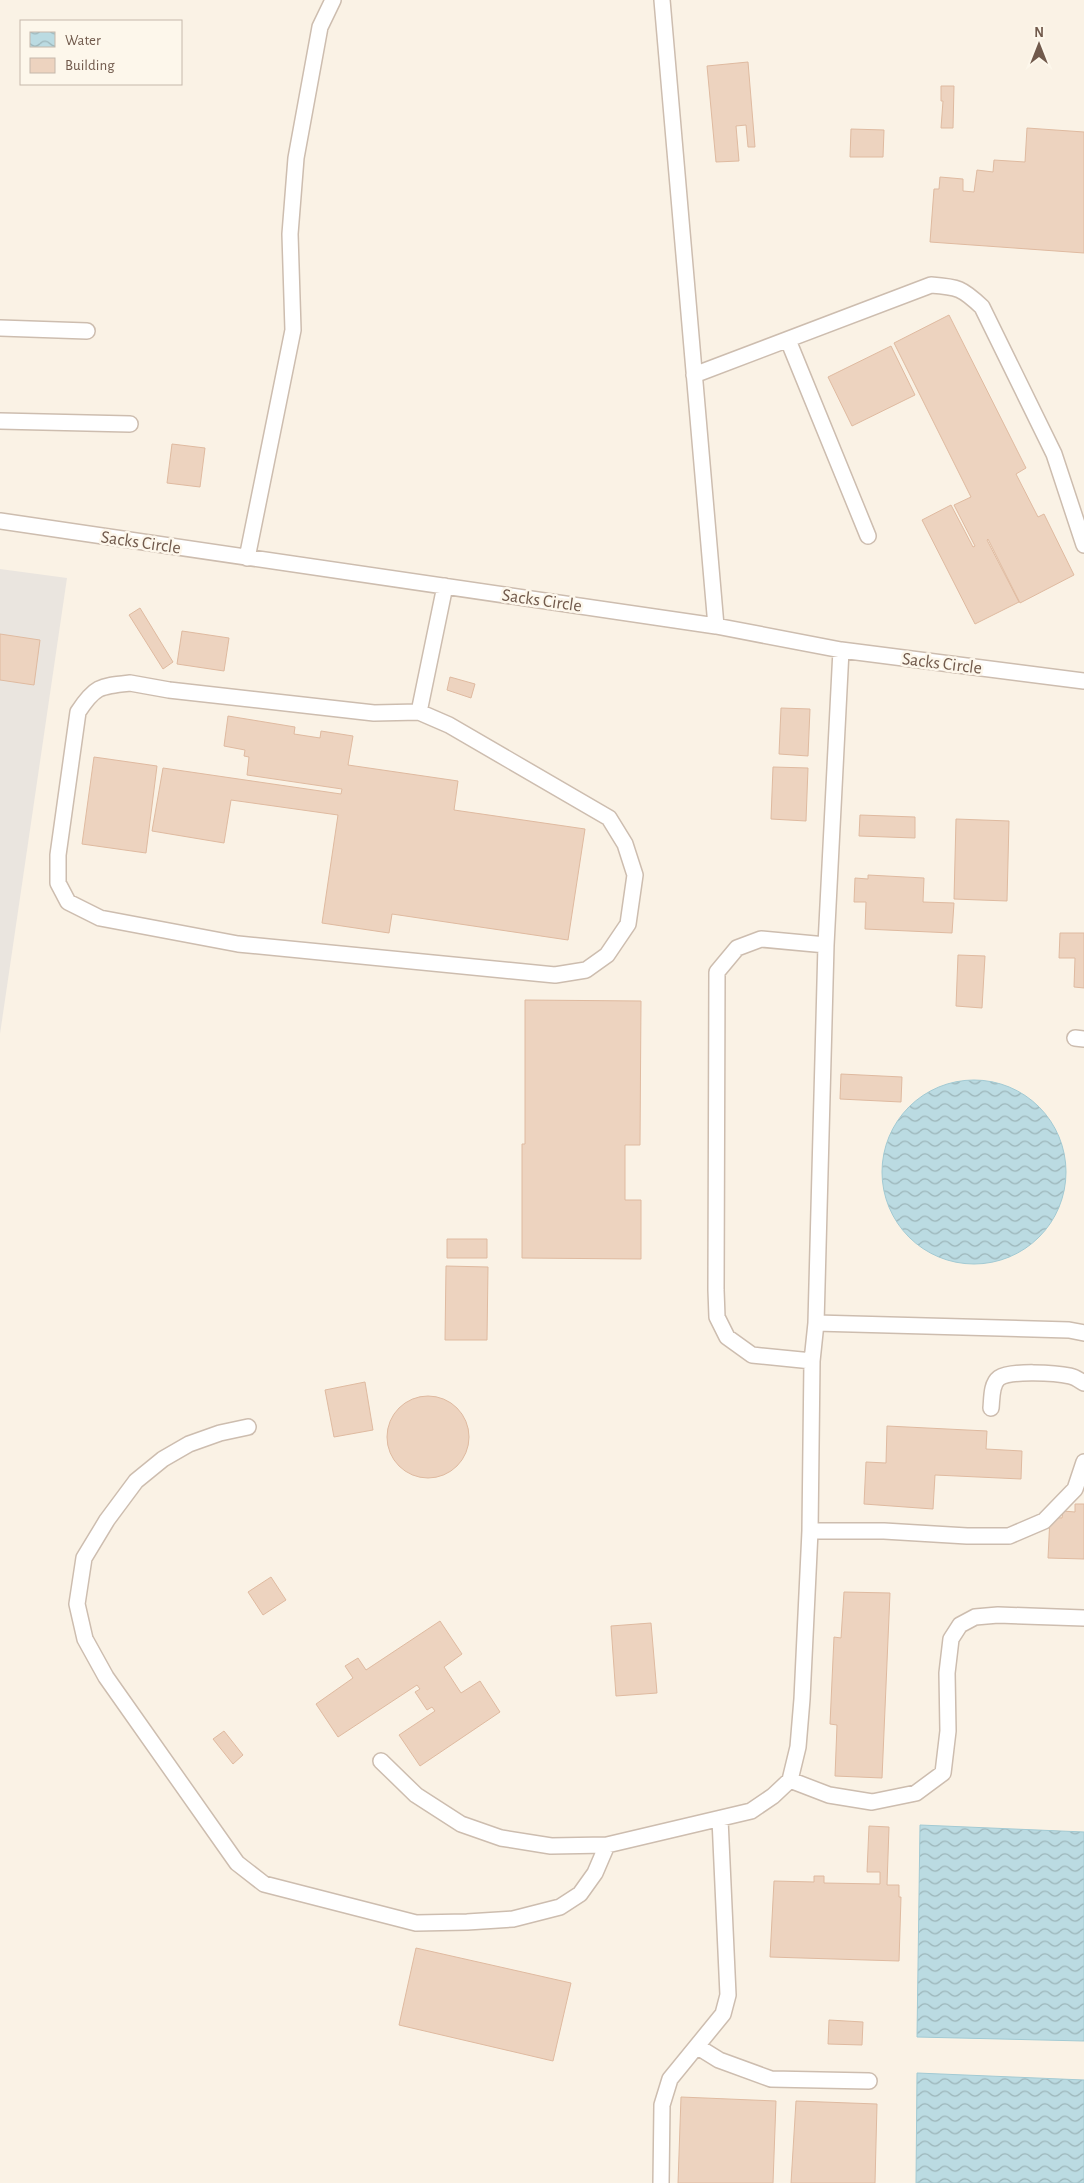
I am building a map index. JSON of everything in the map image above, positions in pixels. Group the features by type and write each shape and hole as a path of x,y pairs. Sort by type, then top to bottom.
{"lane":[{"path":"248,558 293,330 290,234 296,158 320,27 333,0"},
{"path":"662,0 716,626"},
{"path":"694,375 931,285 950,286 964,290 982,307 1054,454 1084,545"},
{"path":"0,328 87,331"},
{"path":"788,340 868,536"},
{"path":"0,421 130,424"},
{"name":"Sacks Circle","path":"0,521 716,626 841,650 1084,681"},
{"path":"419,712 445,586"},
{"path":"381,1761 416,1795 461,1824 501,1838 551,1846 607,1845 750,1811 773,1796 790,1780 798,1747 802,1698 810,1530 812,1361 816,1323 826,945 841,650"},
{"path":"130,683 169,690 374,713 419,712 449,725 609,818 625,844 636,875 628,924 607,955 586,970 555,975 238,944 100,918 68,902 58,883 58,854 78,712 89,695 104,685 130,683"},
{"path":"812,1361 752,1355 727,1337 718,1316 716,1290 717,972 737,948 761,939 826,945"},
{"path":"816,1323 1059,1330 1084,1333"},
{"path":"991,1408 993,1387 998,1379 1010,1375 1049,1374 1071,1376 1084,1383"},
{"path":"248,1427 220,1433 190,1444 163,1459 136,1481 107,1520 84,1558 77,1604 85,1639 106,1677 237,1863 264,1884 416,1923 513,1920 560,1907 580,1894 595,1873 607,1845"},
{"path":"810,1530 1009,1536 1044,1521 1075,1488 1084,1462"},
{"path":"790,1780 829,1795 872,1802 916,1794 943,1773 948,1731 947,1673 951,1639 960,1626 974,1617 998,1614 1084,1618"},
{"path":"661,2183 662,2105 670,2079 723,2014 728,1995 720,1819"},
{"path":"698,2047 719,2060 771,2079 868,2081"}],"shaded area":[{"path":"0,569 67,578 0,1034"}],"water":[{"path":"974,1080 992,1082 1009,1087 1039,1107 1059,1137 1064,1154 1066,1172 1064,1190 1059,1207 1039,1237 1009,1257 992,1262 974,1264 956,1262 939,1257 909,1237 889,1207 884,1190 882,1172 884,1154 889,1137 909,1107 939,1087 956,1082"},
{"path":"920,1825 1084,1832 1084,2041 917,2037"},
{"path":"917,2073 1084,2080 1084,2183 916,2183"}],"building":[{"path":"748,62 755,147 748,147 746,125 736,126 739,161 716,162 707,66"},
{"path":"941,86 954,86 953,128 941,128 943,101 941,101"},
{"path":"1027,128 1084,132 1084,253 930,242 934,189 939,189 940,177 963,179 963,191 974,192 977,170 993,172 994,160 1025,162"},
{"path":"851,129 884,130 883,157 850,157"},
{"path":"949,315 1026,468 1016,474 1038,517 1044,514 1074,575 1020,603 988,539 1019,602 975,624 922,520 951,505 973,547 975,546 954,505 971,497 894,343"},
{"path":"891,346 915,395 852,426 828,377"},
{"path":"172,444 205,448 200,487 167,483"},
{"path":"140,608 173,662 163,669 129,615"},
{"path":"182,631 229,638 224,671 177,664"},
{"path":"0,634 40,640 34,685 0,680"},
{"path":"450,677 475,684 471,698 447,690"},
{"path":"781,708 810,709 808,756 779,754"},
{"path":"228,716 295,727 294,734 320,738 321,731 353,736 348,765 458,781 454,810 585,829 568,940 392,914 389,933 322,923 338,815 231,800 224,843 152,831 163,768 341,794 342,789 247,775 249,757 244,756 245,750 224,746"},
{"path":"94,757 157,766 146,853 82,844"},
{"path":"773,767 808,768 806,821 771,819"},
{"path":"860,815 915,817 915,838 859,836"},
{"path":"956,819 1009,821 1007,901 954,899"},
{"path":"868,875 924,878 923,902 954,903 952,933 865,929 866,902 854,902 855,878 868,879"},
{"path":"1060,933 1084,933 1084,988 1074,987 1075,958 1059,958"},
{"path":"958,955 985,956 982,1008 956,1006"},
{"path":"525,1000 641,1001 640,1145 625,1145 625,1200 641,1200 641,1259 522,1258 522,1144 525,1144"},
{"path":"841,1074 902,1077 901,1102 840,1099"},
{"path":"447,1239 487,1239 487,1258 447,1258"},
{"path":"446,1266 488,1267 487,1340 445,1340"},
{"path":"365,1382 373,1430 334,1437 325,1390"},
{"path":"428,1396 444,1399 457,1408 466,1421 469,1437 466,1453 457,1466 444,1475 428,1478 412,1475 399,1466 390,1453 387,1437 390,1421 399,1408 412,1399"},
{"path":"887,1426 987,1431 986,1449 1022,1451 1021,1479 935,1475 933,1509 864,1504 866,1462 886,1463"},
{"path":"1075,1504 1084,1504 1084,1559 1048,1558 1050,1517 1062,1518 1063,1511 1075,1512"},
{"path":"271,1577 286,1600 263,1615 248,1592"},
{"path":"844,1592 890,1593 882,1778 835,1776 837,1725 830,1724 834,1637 841,1638"},
{"path":"440,1621 462,1654 444,1667 461,1693 480,1681 500,1712 420,1766 399,1735 435,1711 432,1707 427,1710 415,1692 420,1689 417,1685 338,1737 316,1704 353,1678 345,1666 358,1658 366,1670"},
{"path":"651,1623 657,1693 616,1696 611,1626"},
{"path":"224,1731 243,1755 233,1764 213,1739"},
{"path":"869,1826 889,1827 887,1885 899,1885 899,1897 901,1897 899,1961 770,1957 774,1881 814,1882 814,1876 824,1876 824,1883 880,1884 880,1872 867,1872"},
{"path":"416,1948 571,1983 553,2061 399,2025"},
{"path":"829,2020 863,2022 862,2045 828,2044"},
{"path":"681,2097 776,2101 773,2183 678,2183"},
{"path":"796,2101 877,2104 875,2183 791,2183"}]}
